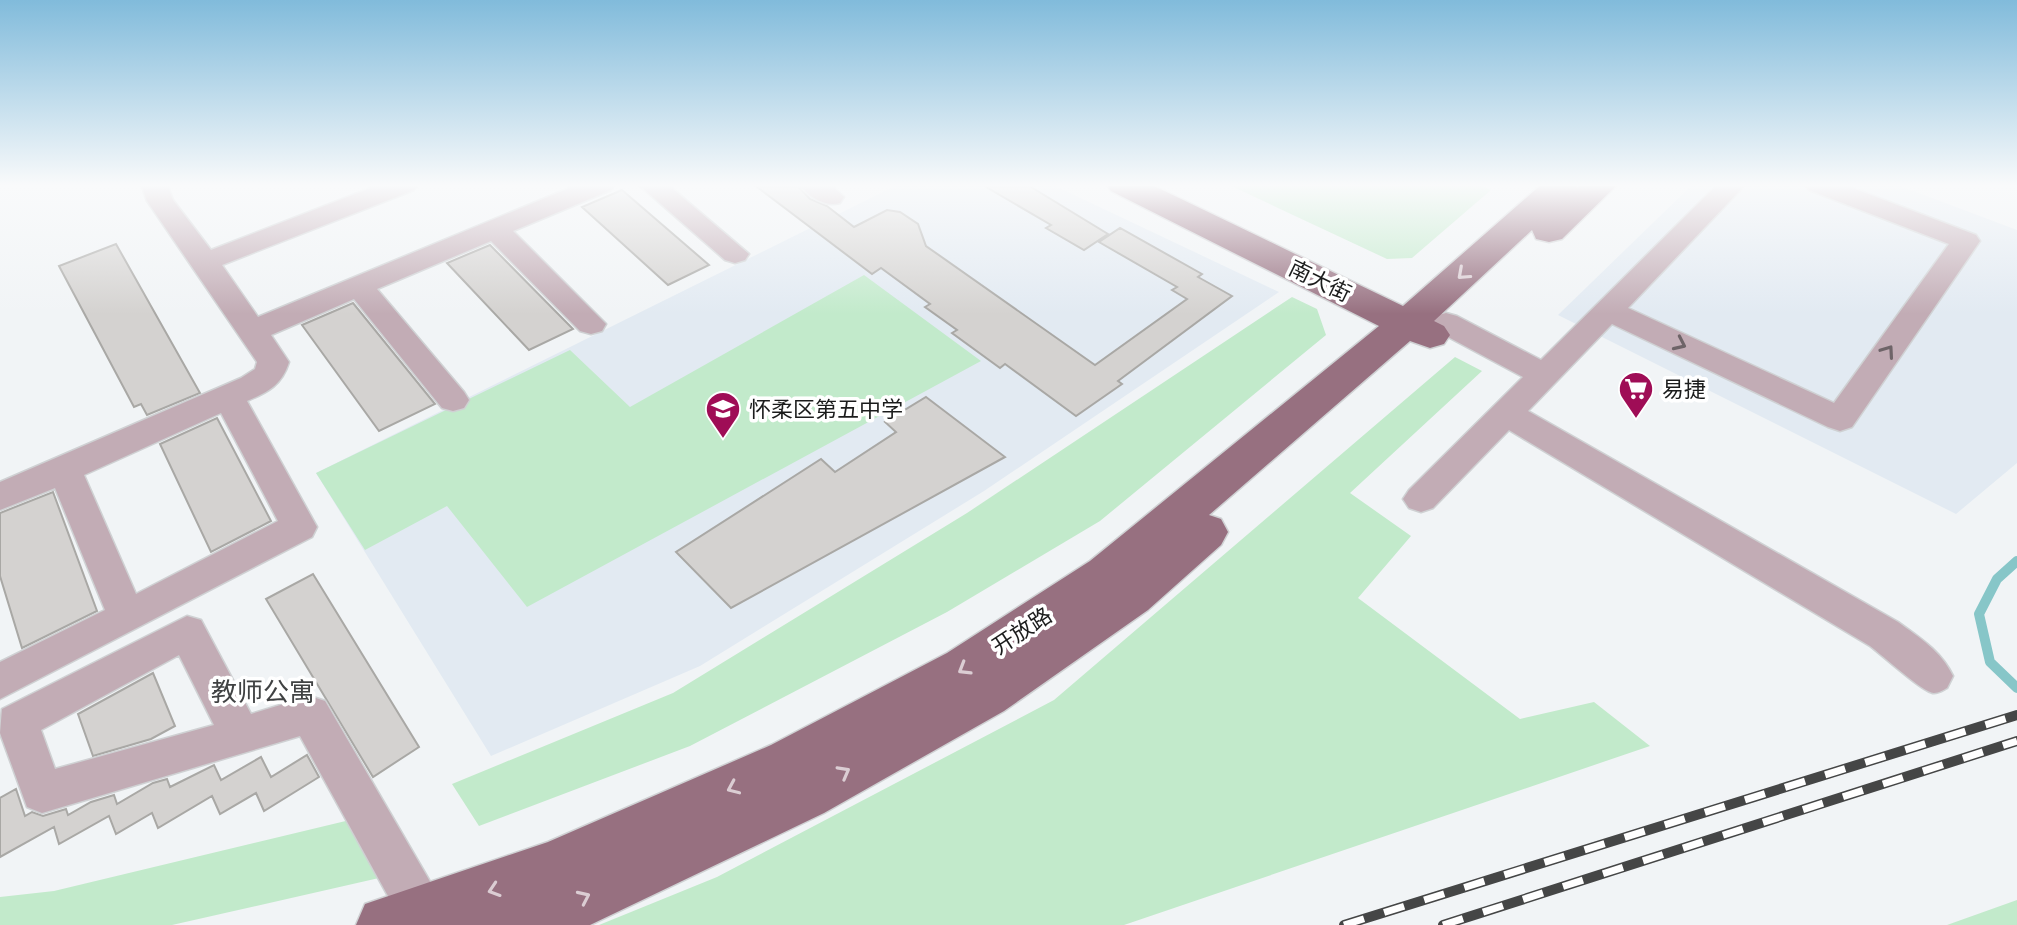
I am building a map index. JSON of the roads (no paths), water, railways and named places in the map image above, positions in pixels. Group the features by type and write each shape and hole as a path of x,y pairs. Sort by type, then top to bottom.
{"main road":[{"name":"南大街","path":"1217,227 1427,323"},
{"name":"南大街","path":"1244,227 1427,323"},
{"name":"开放路","path":"512,925 560,908 804,794 985,695 1131,596 1427,323 1520,227"},
{"name":"开放路","path":"404,919 567,863 790,763 965,669 1107,575 1547,227"}],"street":[{"path":"0,497 269,375 273,362 179,227"},
{"path":"205,262 294,227"},
{"path":"252,331 499,227"},
{"path":"703,227 735,254"},
{"path":"1421,499 1691,227"},
{"path":"1610,311 1840,419 1966,241 1930,227"},
{"path":"495,229 591,324"},
{"path":"359,286 453,400"},
{"path":"1427,323 1544,375"},
{"path":"0,681 299,527 228,396"},
{"path":"1505,413 1884,634 1924,664 1933,676"},
{"path":"64,469 127,617"},
{"path":"241,736 187,632 17,722 42,793 241,736 310,714 404,919"}],"waterway":[{"path":"2017,561 1997,579 1979,614 1990,662 2017,688"}],"railway":[{"path":"1344,925 2017,715"},
{"path":"1443,925 2017,741"}],"place":[{"name":"易捷","path":"1636,420"},
{"name":"怀柔区第五中学","path":"723,440"}],"district":[{"name":"教师公寓","path":"263,692"}]}
